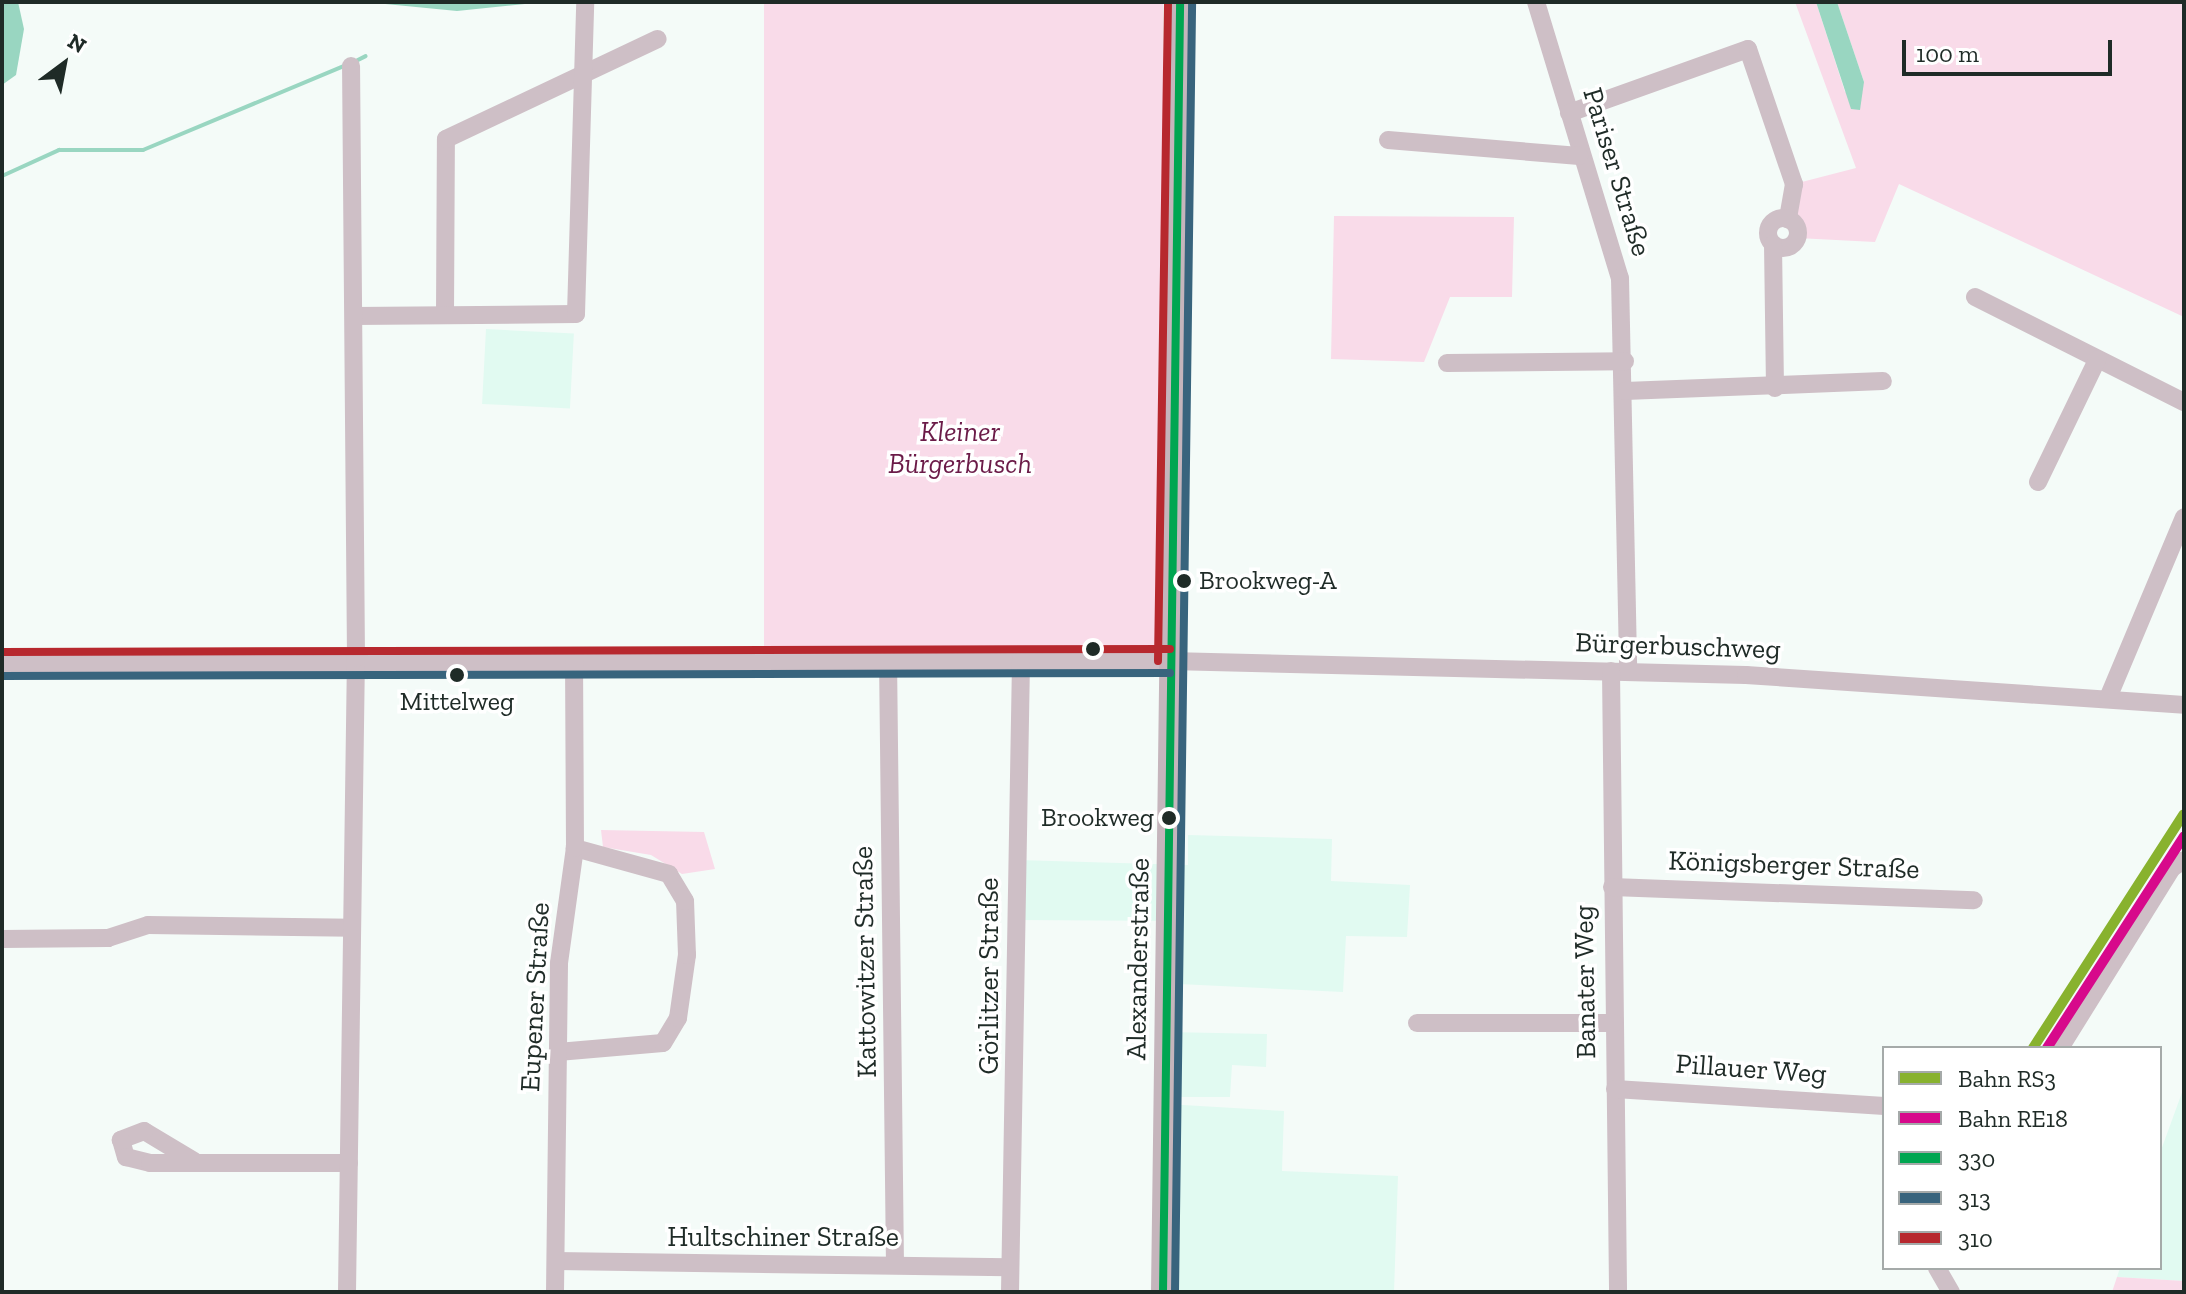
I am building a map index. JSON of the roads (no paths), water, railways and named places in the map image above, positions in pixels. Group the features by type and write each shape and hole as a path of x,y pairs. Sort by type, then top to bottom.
{"main road":[{"name":"Alexanderstraße","path":"1163,1292 1180,2"}],"street":[{"path":"354,316 395,313 576,314 585,2"},
{"name":"Pariser Straße","path":"1536,2 1579,156 1620,278 1625,391 1619,671"},
{"path":"445,313 446,139 658,39"},
{"path":"1569,113 1748,49 1794,184 1788,219 1771,225 1775,388"},
{"path":"347,1292 356,658 351,66"},
{"path":"1388,140 1579,156"},
{"path":"1975,297 2184,402"},
{"path":"2038,482 2097,360"},
{"path":"1447,363 1625,361"},
{"path":"1625,391 1775,388 1883,381"},
{"path":"2108,698 2184,517"},
{"path":"2,664 356,658 1170,661"},
{"name":"Eupener Straße","path":"555,1292 559,963 575,848 574,658"},
{"name":"Kattowitzer Straße","path":"888,658 895,1265"},
{"name":"Görlitzer Straße","path":"1010,1292 1009,1267 1015,1250 1021,659"},
{"name":"Bürgerbuschweg","path":"1170,661 1619,671 2108,698 2184,705"},
{"name":"Banater Weg","path":"1618,1292 1612,887 1619,671"},
{"path":"558,1052 663,1043 678,1018 687,955 685,901 669,874 575,848"},
{"path":"2061,1046 2172,868 2184,860"},
{"name":"Königsberger Straße","path":"1612,887 1974,900"},
{"path":"2,939 108,938 148,925 352,928"},
{"path":"1417,1023 1614,1023"},
{"name":"Pillauer Weg","path":"1615,1089 1882,1106"},
{"path":"194,1161 349,1163"},
{"name":"Hultschiner Straße","path":"556,1261 1009,1267"},
{"path":"1938,1270 1951,1292"}],"waterway":[{"path":"354,62 366,56"},
{"path":"2,176 59,150 143,150 346,65"}],"rail line":[{"name":"RS3","path":"2034,1046 2184,814"},
{"name":"RE18","path":"2048,1046 2184,836"}],"place":[{"name":"Brookweg-A","path":"1184,581"},
{"name":"Mittelweg","path":"457,675"},
{"name":"Brookweg","path":"1169,818"}],"park label":[{"name":"Kleiner Bürgerbusch","path":"960,448"}]}
